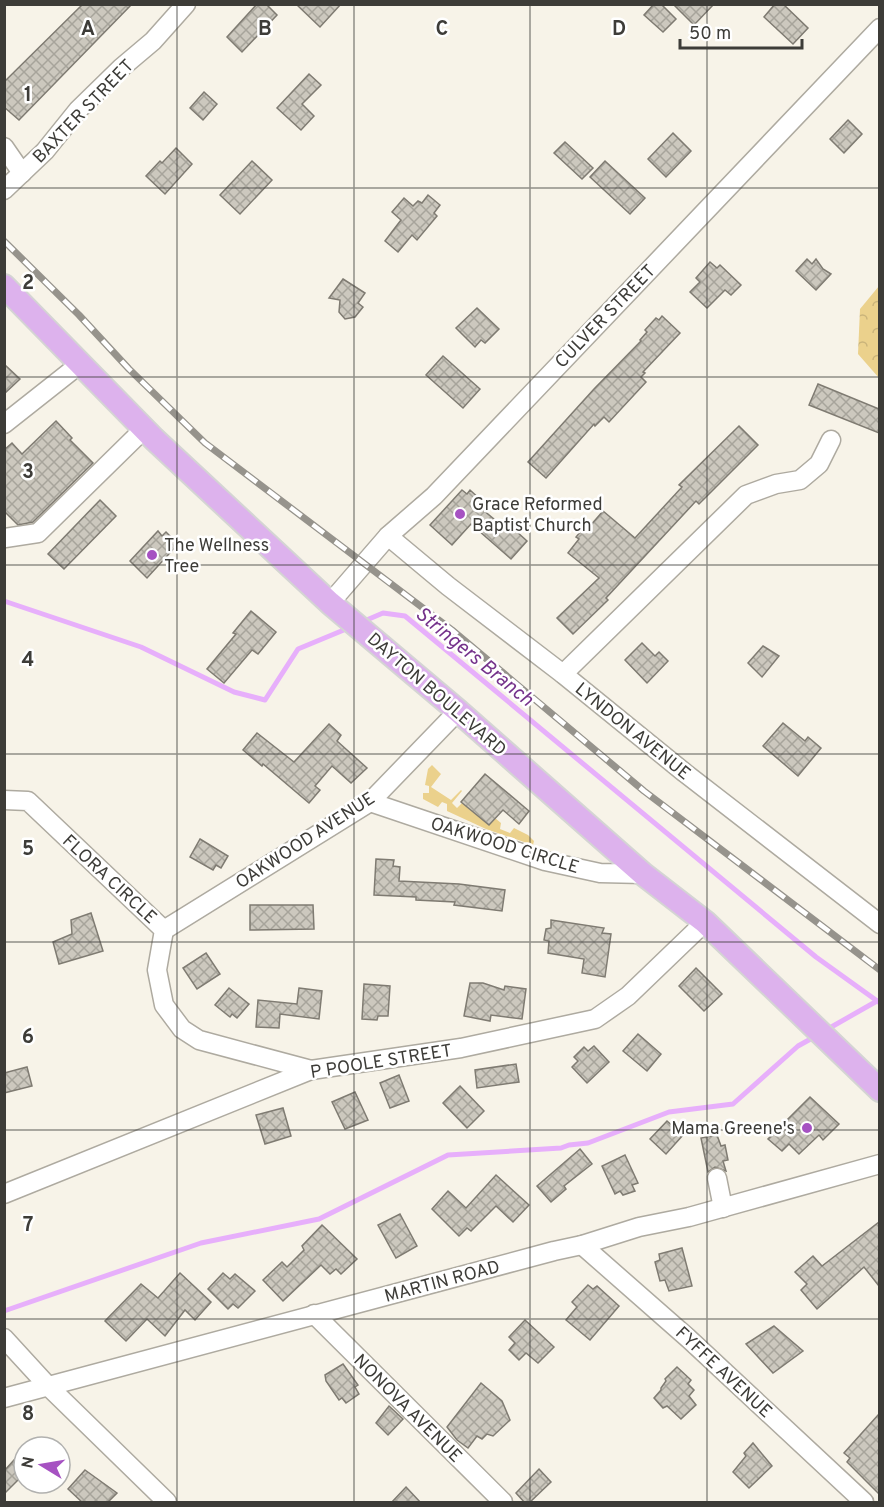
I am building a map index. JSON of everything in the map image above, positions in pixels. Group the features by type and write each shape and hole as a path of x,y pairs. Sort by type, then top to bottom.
{"main road":[{"name":"DAYTON BOULEVARD","path":"4,286 144,429 330,603 458,711 643,874 705,922 879,1090"}],"street":[{"name":"BAXTER STREET","path":"4,190 45,151 78,110 121,68 153,42 186,4"},
{"name":"CULVER STREET","path":"330,603 388,536 434,496 879,28"},
{"path":"4,147 22,173"},
{"path":"4,424 80,363"},
{"path":"5,538 38,533 144,429"},
{"path":"563,674 746,495 776,484 800,480 819,464 831,440"},
{"name":"LYNDON AVENUE","path":"388,536 448,586 879,924"},
{"name":"OAKWOOD AVENUE","path":"164,930 370,802 458,711"},
{"name":"FLORA CIRCLE","path":"4,800 28,801 164,930 157,970 164,1005 182,1029 199,1040 311,1070"},
{"name":"OAKWOOD CIRCLE","path":"370,802 546,861 600,873 643,874"},
{"name":"P POOLE STREET","path":"4,1194 311,1070 462,1048 596,1019 628,996 705,922"},
{"name":"MARTIN ROAD","path":"4,1398 314,1314 582,1245 639,1227 723,1208 879,1164"},
{"path":"717,1179 723,1208"},
{"name":"FYFFE AVENUE","path":"582,1245 689,1339 864,1503"},
{"name":"NONOVA AVENUE","path":"314,1314 503,1503"},
{"path":"4,1338 48,1386 167,1503"}],"green space":[{"path":"879,286 879,378 858,354 860,309"},
{"path":"432,765 441,774 431,787 451,800 462,791 452,803 457,808 462,803 489,825 495,818 501,823 500,829 510,833 514,828 528,835 534,841 533,845 486,829 447,811 447,804 442,802 438,807 423,799 423,793 429,793 429,786 425,785 428,769"}],"building":[{"path":"83,4 132,4 19,120 4,107 4,82"},
{"path":"257,4 266,4 277,15 242,52 227,37"},
{"path":"296,4 341,4 320,27"},
{"path":"654,4 661,4 676,19 663,32 644,15"},
{"path":"673,4 714,4 694,25"},
{"path":"775,4 783,4 808,28 793,44 764,17"},
{"path":"309,74 321,85 302,104 314,116 301,130 277,108"},
{"path":"204,92 217,104 203,120 190,108"},
{"path":"848,120 862,134 844,153 830,139"},
{"path":"673,133 691,151 666,177 648,159"},
{"path":"565,142 593,168 582,179 554,153"},
{"path":"176,148 192,164 165,194 146,176"},
{"path":"252,161 272,180 240,214 220,195"},
{"path":"605,161 645,198 630,214 590,177"},
{"path":"428,195 440,205 434,213 437,216 417,240 412,235 398,252 385,241 401,220 392,212 404,198 413,206 418,201 422,203"},
{"path":"807,259 812,264 816,259 823,269 831,274 816,290 796,271"},
{"path":"710,262 717,268 720,265 741,285 731,295 725,290 707,308 690,292 700,282 696,278"},
{"path":"343,279 365,293 358,303 363,307 355,317 345,319 339,312 340,300 329,298"},
{"path":"477,308 499,329 485,343 481,340 475,347 456,328"},
{"path":"662,316 680,333 643,372 645,373 641,377 646,382 609,422 604,417 595,426 594,424 546,478 528,462 641,341 647,332 645,330 656,318 659,320"},
{"path":"443,356 480,389 463,408 426,375"},
{"path":"4,364 20,379 4,394"},
{"path":"818,384 879,409 879,433 809,405"},
{"path":"56,421 72,438 70,440 93,463 33,522 18,525 4,511 4,450 12,443 22,454"},
{"path":"739,426 758,445 699,504 696,501 606,598 608,600 573,634 557,618 599,578 568,553 579,539 576,537 603,511 635,538 682,487 679,485"},
{"path":"462,490 467,494 470,490 481,500 477,505 500,524 504,520 527,541 511,559 471,524 452,545 430,525"},
{"path":"100,500 116,516 64,569 48,554"},
{"name":"The Wellness Tree","path":"158,531 162,536 166,532 178,544 147,578 130,561"},
{"path":"251,611 276,632 258,654 252,650 224,683 207,669 236,634 233,633"},
{"path":"642,643 655,656 659,652 668,661 647,683 625,660"},
{"path":"763,646 779,656 762,677 748,663"},
{"path":"783,723 805,741 808,737 821,748 798,776 763,746"},
{"path":"329,724 341,735 337,741 367,768 351,783 332,766 315,786 320,790 309,803 243,750 257,733 294,762"},
{"path":"485,774 529,811 519,824 503,810 489,825 461,802"},
{"path":"200,839 228,856 221,868 216,865 213,870 190,857"},
{"path":"376,859 394,860 393,866 400,867 399,881 459,884 505,890 502,911 454,905 455,902 416,900 416,897 374,895"},
{"path":"250,905 313,905 314,929 250,930"},
{"path":"91,913 103,951 59,964 53,942 72,934 71,920"},
{"path":"551,920 604,928 602,933 611,934 605,977 582,973 584,959 548,953 549,941 544,940 546,929 551,928"},
{"path":"206,953 220,974 197,989 183,968"},
{"path":"696,968 722,994 704,1011 679,986"},
{"path":"470,983 483,983 504,990 505,986 526,989 522,1019 491,1015 490,1021 464,1016"},
{"path":"364,984 390,986 388,1016 378,1016 377,1020 362,1019"},
{"path":"229,988 249,1004 237,1018 232,1014 230,1017 215,1005"},
{"path":"299,988 322,991 319,1019 280,1014 279,1028 256,1027 258,1000 297,1004"},
{"path":"638,1034 661,1054 647,1071 623,1051"},
{"path":"594,1046 609,1062 587,1083 572,1067 578,1061 574,1057 584,1047 588,1051"},
{"path":"516,1064 519,1082 477,1088 475,1070"},
{"path":"27,1067 32,1086 4,1093 4,1073"},
{"path":"399,1075 409,1101 390,1108 380,1083"},
{"path":"460,1086 484,1111 467,1128 443,1103"},
{"path":"355,1092 368,1120 345,1129 332,1102"},
{"name":"Mama Greene's","path":"810,1097 839,1124 823,1140 819,1135 799,1154 789,1144 782,1151 768,1139"},
{"path":"283,1108 291,1136 265,1144 256,1115"},
{"path":"667,1121 683,1135 666,1154 650,1139"},
{"path":"717,1135 721,1146 725,1145 728,1160 723,1161 726,1171 715,1167 708,1172 701,1138"},
{"path":"580,1149 592,1164 564,1186 566,1189 551,1202 537,1186"},
{"path":"625,1155 638,1183 632,1185 635,1191 623,1195 620,1191 615,1194 602,1166"},
{"path":"496,1175 529,1205 513,1222 496,1206 471,1231 467,1228 459,1236 432,1209 448,1191 466,1208"},
{"path":"400,1214 417,1246 396,1258 378,1225"},
{"path":"879,1222 879,1286 864,1267 817,1309 801,1290 807,1284 795,1272 813,1256 822,1266"},
{"path":"322,1225 357,1259 341,1274 336,1269 330,1274 321,1265 283,1301 263,1280 282,1262 287,1267 304,1250 302,1246"},
{"path":"682,1248 692,1286 669,1291 665,1280 660,1281 655,1262 660,1260 659,1254"},
{"path":"180,1273 211,1302 195,1320 185,1310 165,1336 147,1319 126,1341 105,1321 141,1284 158,1298"},
{"path":"223,1273 230,1279 235,1274 255,1291 238,1308 233,1304 228,1309 208,1289"},
{"path":"588,1285 593,1289 597,1286 619,1306 590,1340 566,1320 577,1307 572,1302"},
{"path":"525,1320 554,1347 538,1363 526,1353 519,1360 509,1350 515,1343 509,1337"},
{"path":"774,1326 803,1351 773,1373 746,1344"},
{"path":"343,1364 358,1385 355,1387 359,1394 346,1403 342,1398 339,1400 326,1381 325,1375"},
{"path":"677,1367 691,1380 688,1384 694,1390 689,1396 696,1405 681,1419 667,1406 663,1408 654,1398 661,1390 665,1379"},
{"path":"481,1383 502,1401 510,1420 493,1436 487,1434 482,1439 477,1436 468,1448 457,1440 447,1427"},
{"path":"389,1406 403,1419 388,1435 376,1423"},
{"path":"879,1414 879,1494 847,1462 850,1458 844,1453"},
{"path":"753,1443 772,1466 749,1488 733,1472"},
{"path":"12,1462 12,1486 4,1494 4,1471"},
{"path":"539,1469 551,1482 529,1503 525,1503 516,1493"},
{"path":"85,1470 117,1493 107,1503 83,1503 72,1493 72,1485"},
{"path":"406,1487 421,1503 391,1503"}],"waterway":[{"name":"Stringers Branch","path":"4,601 141,647 234,692 265,700 298,649 351,627"},
{"name":"Stringers Branch","path":"362,622 383,613 405,616 816,957 880,1003"},
{"path":"826,1030 877,1001"},
{"path":"4,1311 201,1243 319,1219 448,1155 561,1148 588,1143 669,1112 733,1104 798,1046 816,1036"}],"railway":[{"path":"4,241 205,443 452,630 644,791 880,970"}],"place":[{"name":"Grace Reformed Baptist Church","path":"460,514"},
{"name":"The Wellness Tree","path":"152,555"},
{"name":"Mama Greene's","path":"807,1128"}]}
